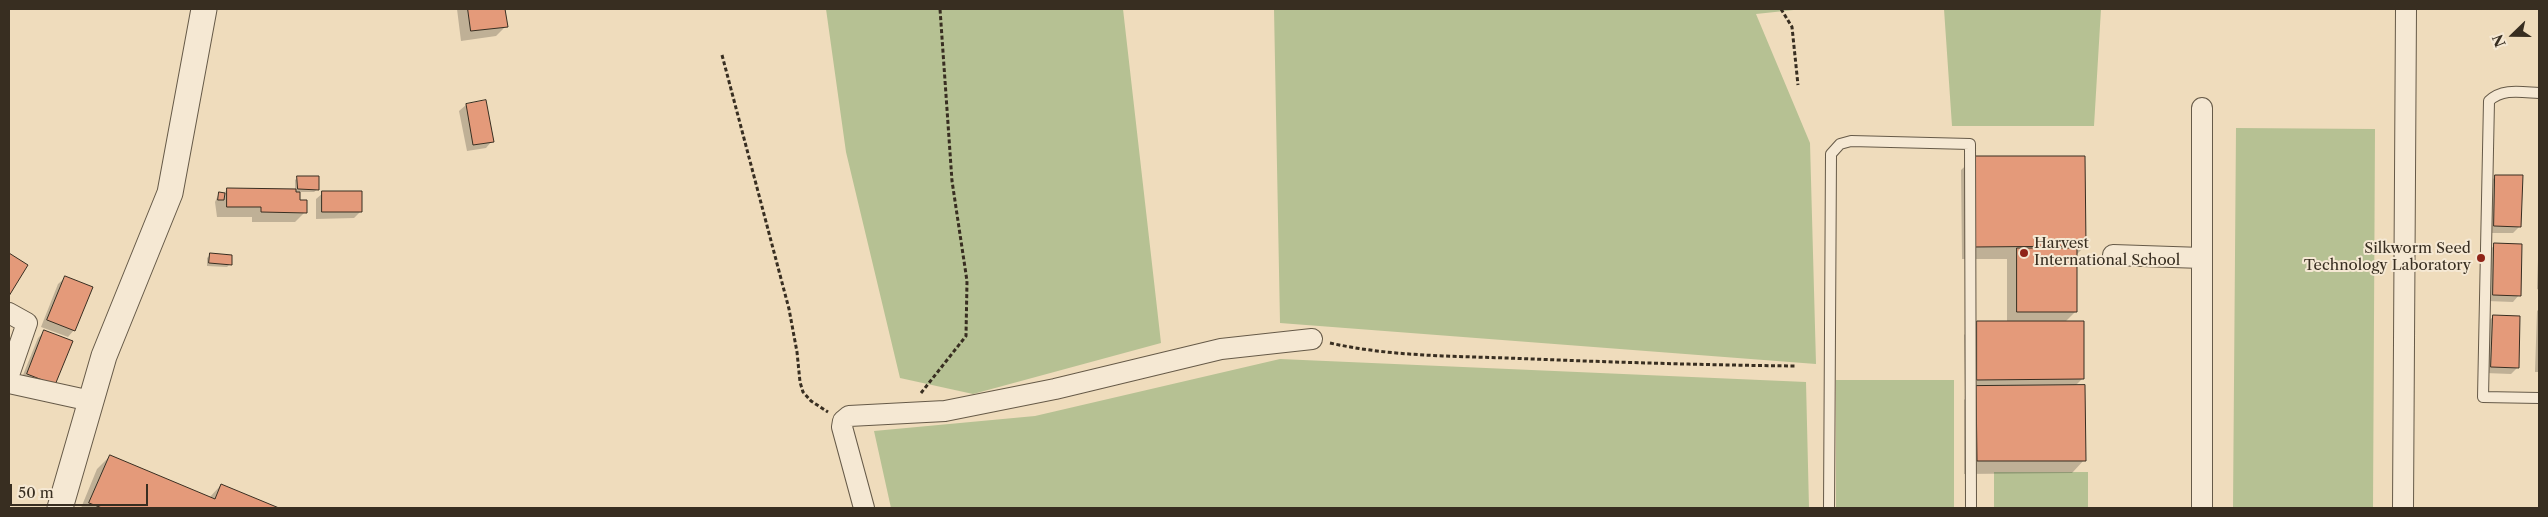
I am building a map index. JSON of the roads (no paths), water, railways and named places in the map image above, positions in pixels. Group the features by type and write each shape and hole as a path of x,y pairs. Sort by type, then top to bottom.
{"street":[{"path":"60,508 104,356 170,193 204,9"},
{"path":"2403,508 2406,9"},
{"path":"2202,108 2202,508"},
{"path":"2113,255 2202,258"},
{"path":"9,313 27,323 9,375"},
{"path":"864,508 842,427 843,421 849,416 945,411 1046,391 1221,349 1312,339"},
{"path":"9,383 91,401"}],"lane":[{"path":"2539,92 2504,92 2495,95 2489,101 2483,397 2539,398"},
{"path":"1829,508 1830,163 1831,154 1840,144 1851,141 1970,144 1970,508"}],"place":[{"name":"Harvest International School","path":"2024,253"},
{"name":"Silkworm Seed Technology Laboratory","path":"2481,258"}]}
